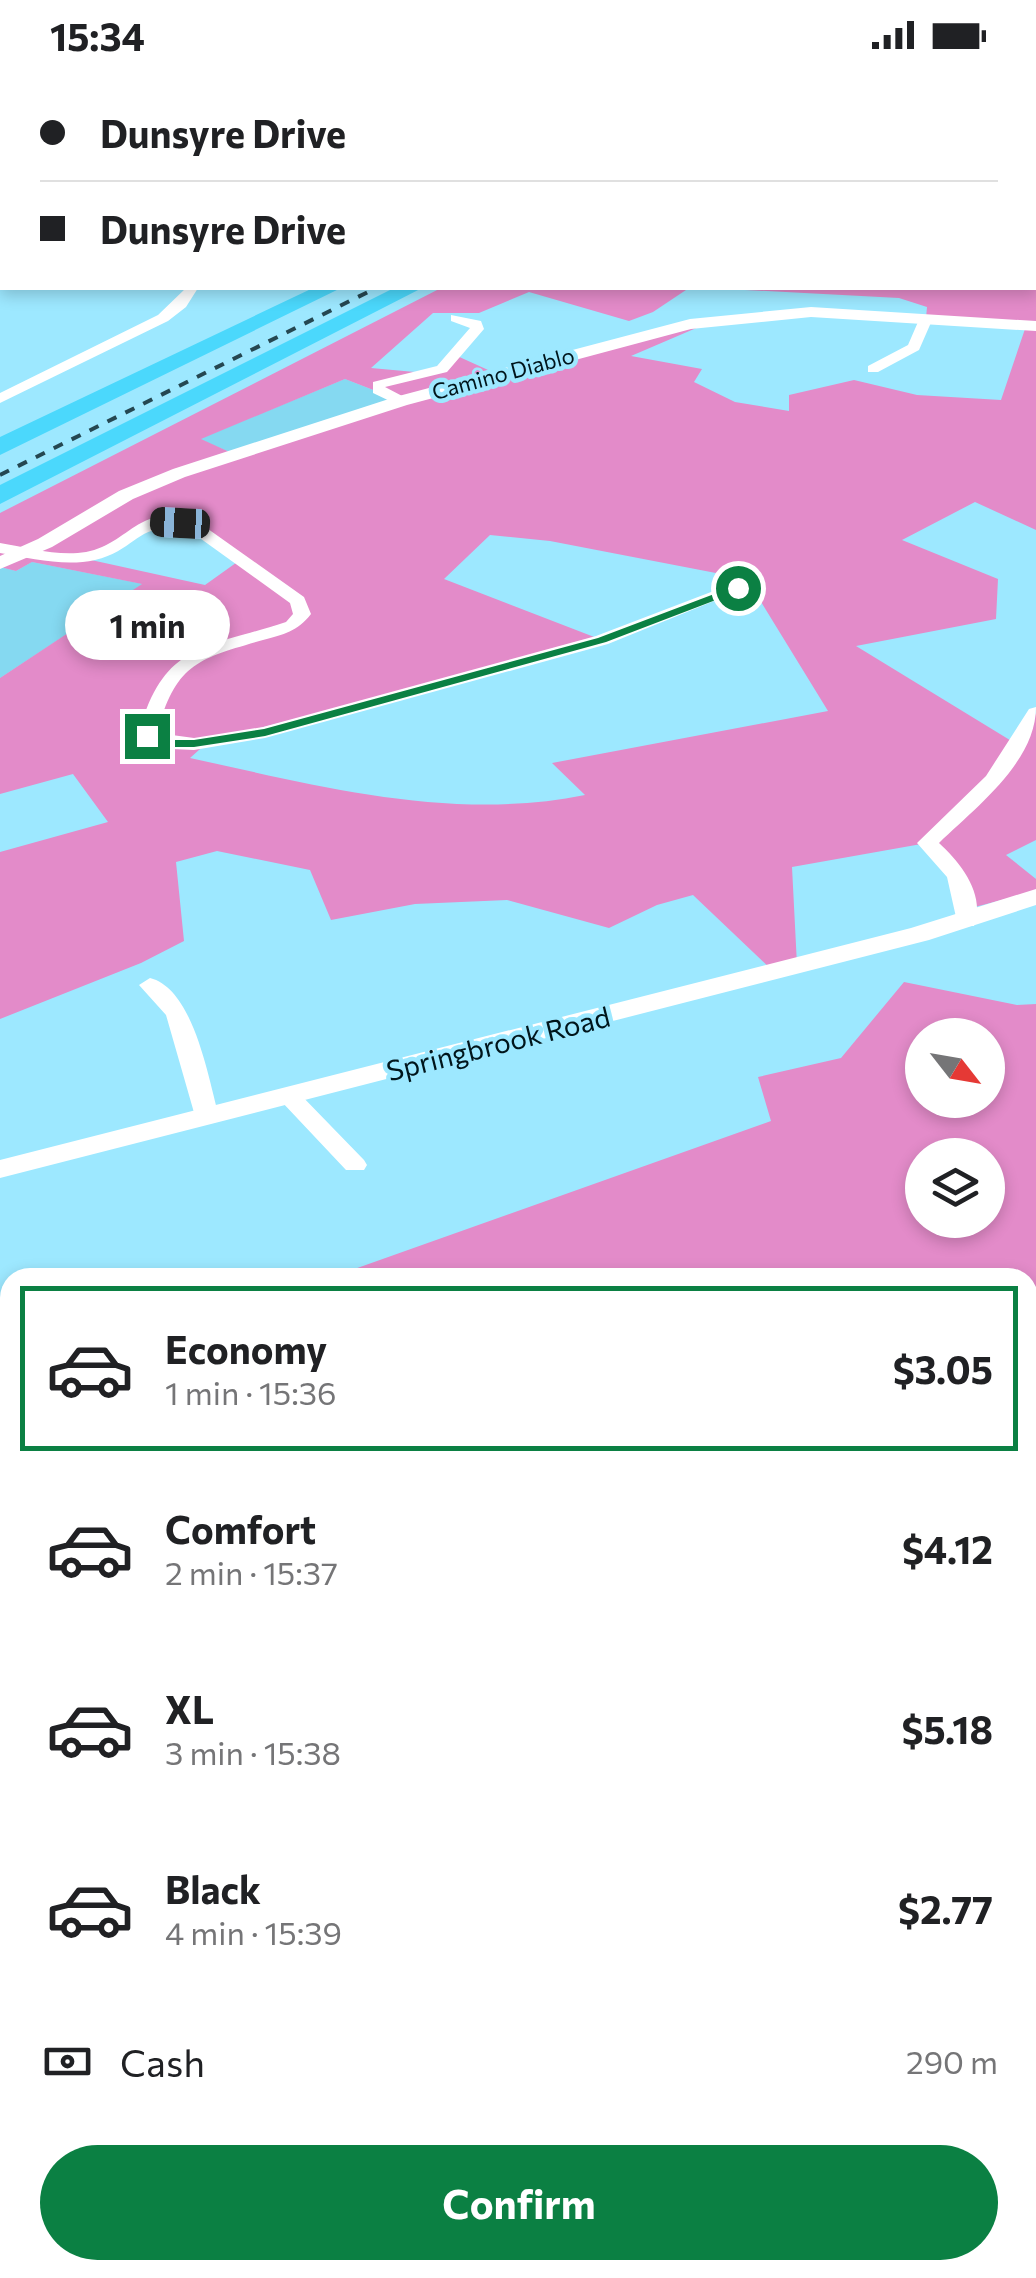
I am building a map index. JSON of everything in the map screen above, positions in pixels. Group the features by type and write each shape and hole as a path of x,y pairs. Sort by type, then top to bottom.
{"highway":[{"path":"0,448 326,290"},
{"path":"0,496 407,290"}],"street":[{"path":"0,400 163,318 191,290"},
{"name":"Camino Diablo","path":"0,562 28,551 151,484 400,401 690,324 811,312 1036,326"},
{"path":"400,401 378,390 378,385 442,369 477,329 476,324 456,318"},
{"path":"873,369 914,347 926,318"},
{"path":"0,548 92,556 110,550 138,526 180,523 195,527 298,601 302,614 292,626 195,659 174,672 155,705 147,736 171,743 265,732 317,718 602,640 738,588"},
{"path":"966,920 969,901 957,876 944,857 926,844 993,780 1036,713"},
{"name":"Springbrook Road","path":"0,1169 966,920 1036,897"},
{"name":"Springbrook Road","path":"994,912 1036,905"},
{"path":"150,985 177,1012 207,1116"},
{"path":"289,1096 355,1165"}],"shaded area":[{"path":"437,290 686,290 653,312 629,321 529,292 479,313 433,313 371,368 426,373 455,355 497,374 715,320 631,356 702,369 694,382 735,402 789,411 789,395 854,380 917,395 1001,400 1026,326 926,318 927,307 899,298 745,290 1036,290 1036,530 975,502 902,540 998,579 996,619 856,646 1018,745 1036,713 1036,840 1006,855 1036,879 1036,891 971,908 927,843 792,867 797,965 774,972 693,895 657,905 609,928 507,900 415,904 331,920 310,870 217,851 176,862 184,941 141,963 0,1019 0,852 108,822 73,774 0,794 0,678 142,584 32,562 16,571 0,567 0,513","holes":["345,379 399,400 234,454 201,439","152,522 195,527 240,560 205,585 82,558","490,535 550,541 747,579 828,711 552,763 585,795 535,802 486,805 386,797 190,758 209,741 602,640 444,579"]},
{"path":"345,379 401,401 234,454 199,439"},
{"path":"32,562 143,584 0,678 0,567 16,571"},
{"path":"904,982 1017,1005 1036,1004 1036,1268 357,1268 771,1121 758,1077 841,1058"}],"railway":[{"path":"0,475 372,290"}],"route":[{"path":"147,736 194,744 265,732 602,640 738,588"}]}
